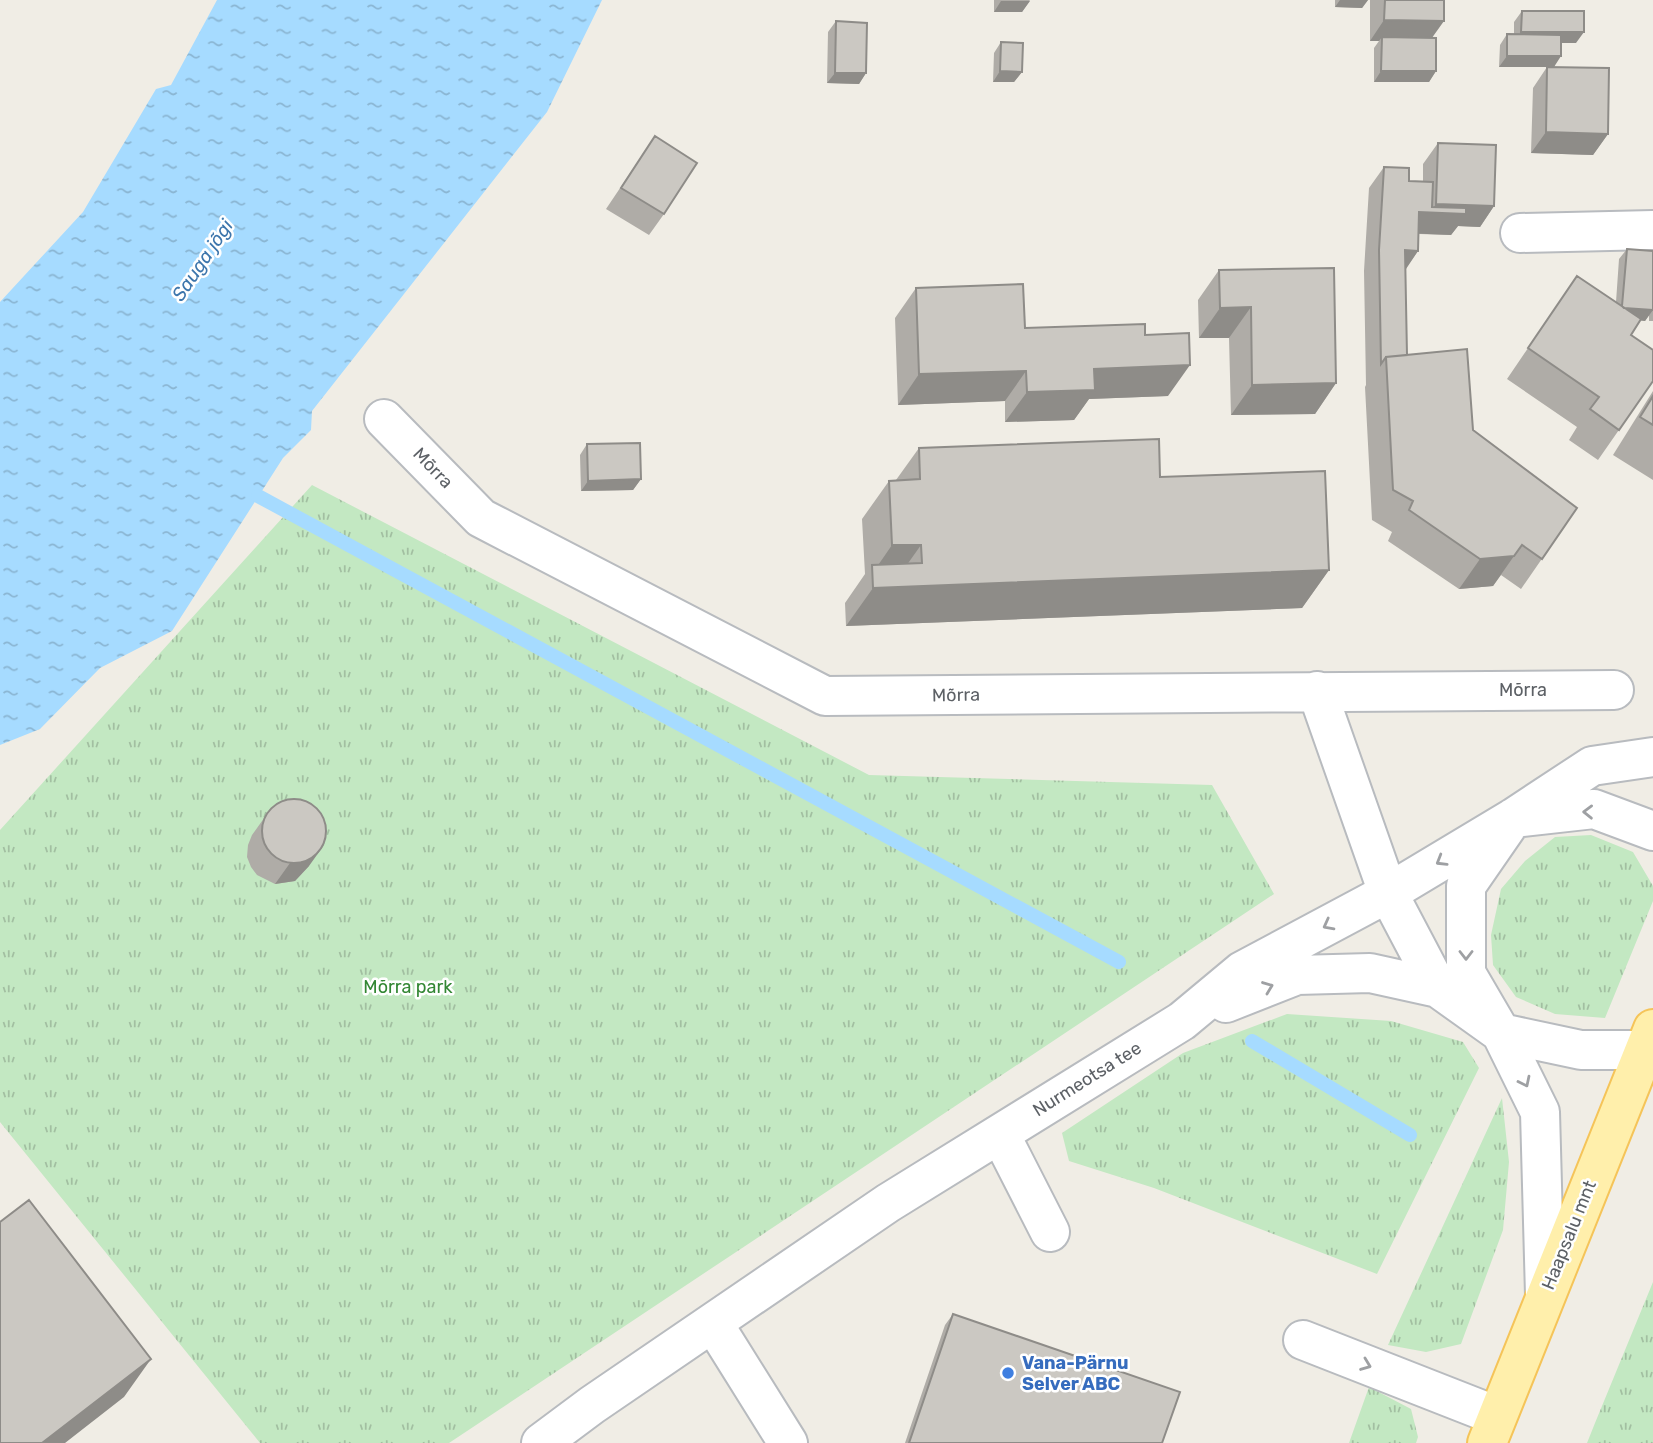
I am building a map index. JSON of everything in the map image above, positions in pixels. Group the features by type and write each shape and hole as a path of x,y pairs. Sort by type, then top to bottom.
{"main road":[{"name":"Haapsalu mnt","path":"1492,1430 1648,1040"}],"street":[{"path":"1520,233 1653,230"},
{"name":"Mõrra","path":"384,419 481,518 825,696 1614,690"},
{"path":"1317,691 1388,893 1438,988"},
{"name":"Nurmeotsa tee","path":"541,1443 592,1405 888,1203 1182,1021 1242,971 1388,893 1513,818 1592,766 1653,757"},
{"path":"1545,1295 1540,1112 1501,1033 1466,973 1466,886 1513,818 1594,809 1653,831"},
{"path":"1182,1021 1297,975 1370,973 1438,988 1501,1033 1581,1050 1648,1040"},
{"path":"1000,1134 1050,1232"},
{"path":"713,1322 788,1443"},
{"path":"1303,1340 1492,1430"}],"green space":[{"name":"Mõrra park","path":"312,485 869,775 1212,785 1274,894 449,1443 260,1443 0,1122 0,830"},
{"path":"1591,835 1633,852 1653,886 1653,901 1605,1018 1555,1014 1516,997 1493,965 1491,935 1501,889 1525,861 1555,837"},
{"path":"1287,1014 1391,1021 1463,1042 1479,1068 1377,1274 1154,1188 1069,1161 1062,1133 1183,1053"},
{"path":"1502,1098 1509,1162 1503,1230 1461,1344 1426,1352 1388,1345"},
{"path":"1653,1282 1653,1443 1587,1443 1595,1423"},
{"path":"1369,1387 1411,1409 1418,1437 1416,1443 1349,1443"}],"water":[{"name":"Sauga jõgi","path":"217,0 602,0 547,112 312,411 311,430 283,458 172,631 100,668 40,729 0,745 0,302 83,212 156,89 171,85"}],"building":[{"path":"1385,0 1444,0 1444,21 1384,20"},
{"path":"1522,11 1584,11 1584,32 1521,32"},
{"path":"836,21 867,23 866,73 835,73"},
{"path":"1507,34 1561,35 1561,56 1507,56"},
{"path":"1382,37 1436,38 1436,71 1381,71"},
{"path":"1001,42 1023,43 1022,72 1000,71"},
{"path":"1547,67 1609,68 1608,134 1546,132"},
{"path":"655,136 697,163 664,214 621,188"},
{"path":"1438,143 1496,145 1494,206 1436,204"},
{"path":"1384,167 1409,168 1409,181 1433,182 1432,207 1466,208 1466,214 1419,212 1418,251 1405,250 1407,355 1386,357 1381,364 1379,250"},
{"path":"1627,249 1653,251 1653,310 1622,306"},
{"path":"1334,268 1336,383 1252,385 1251,307 1220,308 1219,270"},
{"path":"1577,276 1641,319 1631,335 1653,350 1653,381 1619,430 1590,409 1599,397 1528,348"},
{"path":"1023,284 1025,328 1145,324 1145,335 1189,333 1190,365 1094,369 1095,390 1027,392 1026,371 919,374 916,288"},
{"path":"1467,349 1473,430 1577,508 1542,559 1522,545 1514,556 1480,559 1409,510 1413,501 1393,490 1386,357"},
{"path":"1653,396 1653,425 1640,417"},
{"path":"1159,439 1160,477 1325,471 1329,570 873,588 872,565 922,563 921,545 892,545 889,481 920,479 919,448"},
{"path":"640,443 641,479 588,481 587,444"},
{"path":"294,799 306,801 317,808 324,819 324,843 317,854 306,861 294,863 282,861 271,854 264,843 262,831 264,819 271,808 282,801"},
{"path":"29,1200 151,1359 42,1443 0,1443 0,1222"},
{"name":"Vana-Pärnu Selver ABC","path":"953,1314 1180,1392 1162,1443 909,1443"}],"waterway":[{"path":"258,496 1119,962"},
{"path":"1252,1041 1410,1135"}],"place":[{"name":"Vana-Pärnu Selver ABC","path":"1008,1373"}]}
